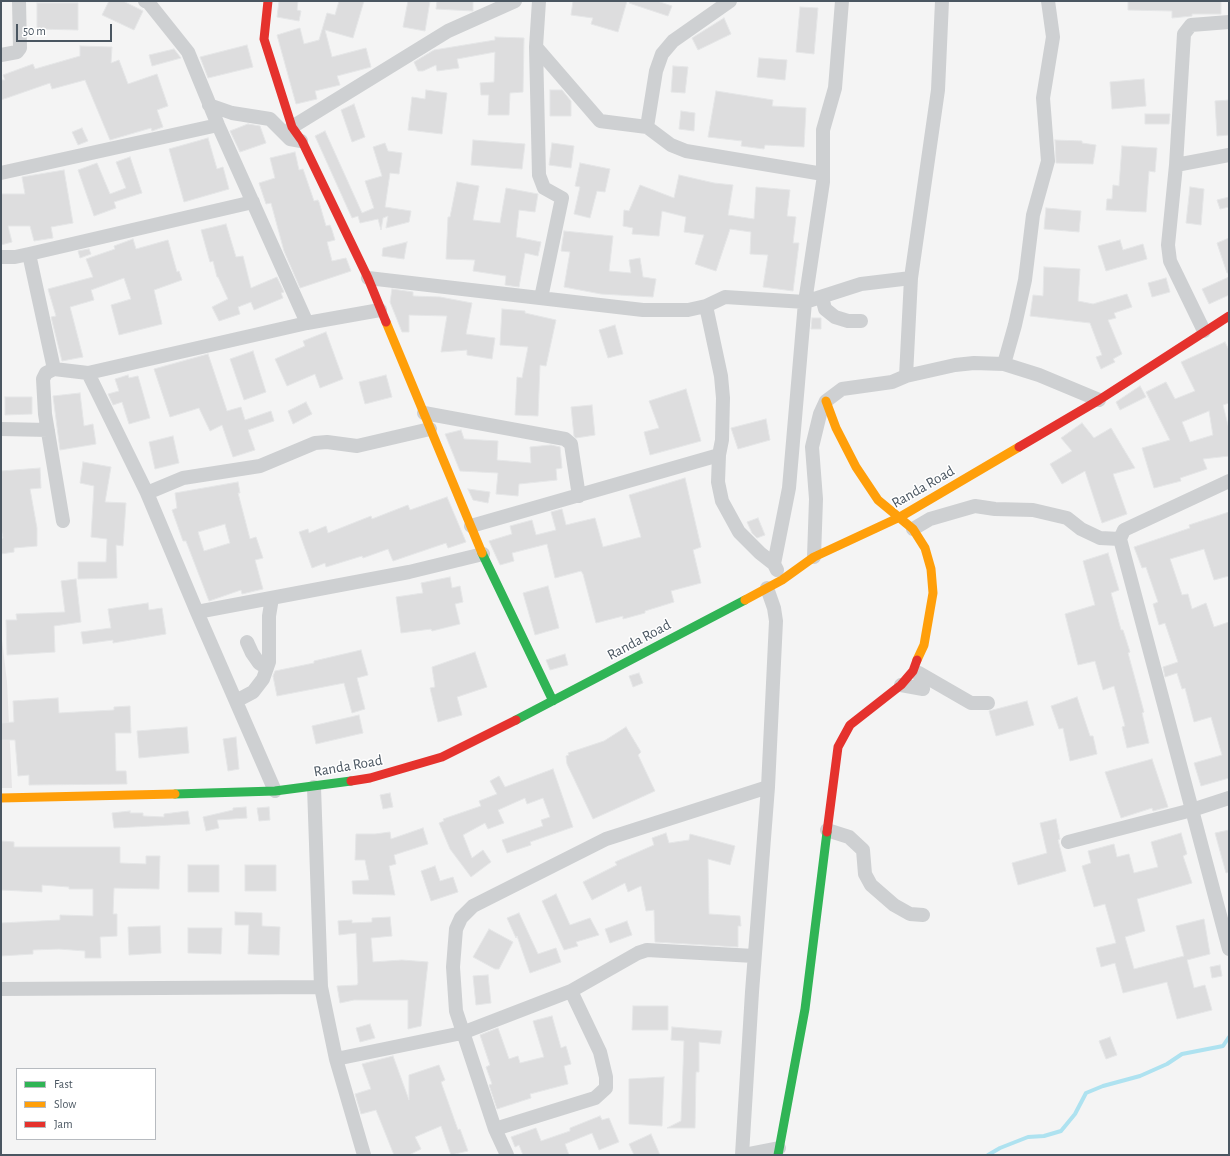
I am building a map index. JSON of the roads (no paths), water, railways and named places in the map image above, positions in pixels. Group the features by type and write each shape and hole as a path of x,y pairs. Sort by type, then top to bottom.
{"street":[{"path":"1,55 17,52 20,48 19,1"},
{"path":"145,1 148,2 188,52 218,125 307,323"},
{"path":"268,1 264,39 292,127 302,141 368,278 380,310 483,554 553,701"},
{"path":"292,127 448,31 516,1"},
{"path":"539,1 536,47 539,175 544,188 562,198 541,298"},
{"path":"647,127 656,71 662,54 673,41 730,1"},
{"path":"774,564 789,488 805,302 823,174 823,130 835,88 842,1"},
{"path":"906,376 911,278 938,90 942,1"},
{"path":"1004,364 1016,325 1025,280 1032,215 1048,161 1043,98 1053,37 1048,1"},
{"path":"1204,331 1170,261 1168,244 1176,165 1184,34 1191,25 1229,22"},
{"path":"536,47 600,121 647,127 671,145 686,151 823,174"},
{"path":"209,104 232,113 270,119 290,139 302,141"},
{"path":"1,173 218,125"},
{"path":"1176,165 1229,155"},
{"path":"1,257 15,257 29,254 253,202"},
{"path":"29,254 54,369"},
{"path":"368,278 643,310 688,310 706,306 725,297 805,302 861,284 911,278"},
{"path":"822,297 826,309 835,318 848,321 861,321"},
{"path":"706,306 721,376 723,398 722,440 718,455 718,482 728,514 739,532 760,553 774,564 782,580"},
{"path":"62,521 48,430 43,379 46,373 54,369 88,373 307,323 380,310"},
{"name":"Randa Road","path":"1,798 275,791 314,787 370,778 442,757 553,701 782,580 814,557 900,517 1099,400 1229,316"},
{"path":"814,557 816,499 812,447 820,414 826,401 842,389 892,382 906,376 961,364 1004,364 1039,375 1099,400"},
{"path":"88,373 147,492 197,612 275,791"},
{"path":"767,588 774,608 776,621 768,787 754,956 742,1155 778,1152 805,1010 838,747 850,726 901,685 913,672 924,645 933,593 931,569 925,548 913,529 878,500 856,467 836,428 826,401"},
{"path":"424,413 565,439 571,444 579,496"},
{"path":"1,429 48,430"},
{"path":"147,492 183,478 272,463 315,443 327,442 357,446 430,429"},
{"path":"471,526 718,455"},
{"path":"1229,481 1124,530 1120,538 1229,949"},
{"path":"913,529 930,519 975,506 1033,510 1067,518 1080,529 1100,538 1120,538"},
{"path":"197,612 409,572 483,554"},
{"path":"236,702 254,692 263,679 267,668 269,662 269,616 272,598"},
{"path":"247,642 255,658 267,668"},
{"path":"901,685 923,690 919,673 971,703 988,703"},
{"path":"314,787 320,987 336,1059 364,1155"},
{"path":"507,1155 495,1128 456,1011 453,989 456,929 461,918 472,906 606,839 768,787"},
{"path":"1068,842 1192,810 1229,798"},
{"path":"827,830 849,837 863,850 865,874 871,885 894,905 910,914 923,915"},
{"path":"336,1059 462,1032 571,991 638,953 647,950 754,956"},
{"path":"1,989 320,987"},
{"path":"495,1128 596,1098 606,1088 606,1077 600,1052 571,991"}],"waterway":[{"path":"988,1155 1000,1148 1028,1137 1044,1136 1061,1131 1075,1114 1086,1093 1103,1086 1140,1076 1167,1064 1182,1054 1223,1046 1229,1037"}]}
